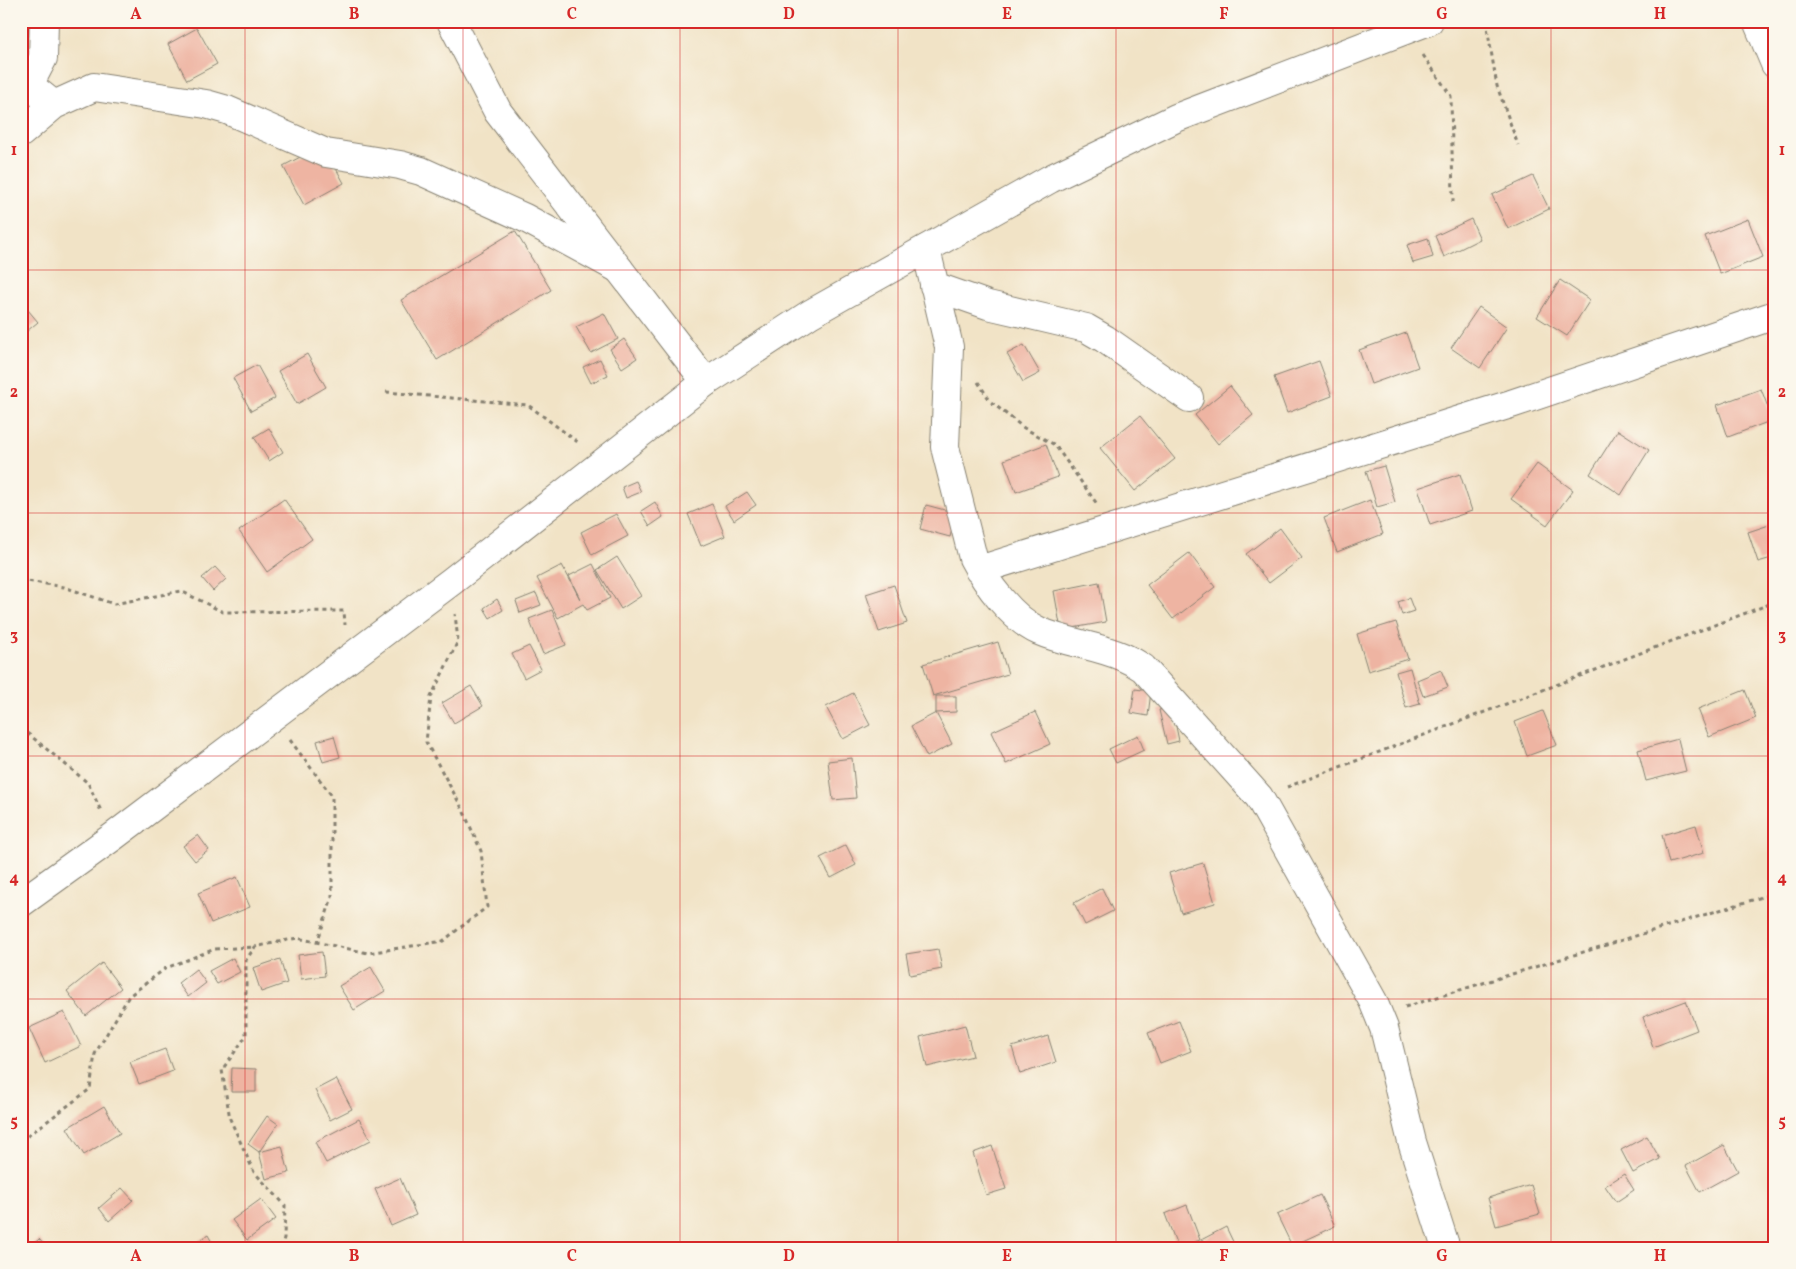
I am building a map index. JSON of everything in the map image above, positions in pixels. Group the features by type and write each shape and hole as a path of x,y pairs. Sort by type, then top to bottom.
{"street":[{"path":"44,21 43,58 29,85 54,105"},
{"path":"451,21 498,112 706,382"},
{"path":"1757,21 1775,64"},
{"path":"21,903 114,836 347,658 452,581 706,382 825,305 1050,179 1176,118 1418,26"},
{"path":"21,133 54,105 94,87 227,110 326,153 400,165 421,171 525,218 619,269"},
{"path":"926,249 949,348 945,448 973,558 979,570 989,586 1024,622 1037,630 1123,657 1143,668 1259,797 1380,1015 1412,1142 1446,1248"},
{"path":"934,286 988,305 1086,328 1105,338 1189,398"},
{"path":"979,570 1114,526 1511,404 1775,315"}],"path":[{"path":"1486,21 1497,86 1518,144"},
{"path":"1418,26 1451,96 1453,202"},
{"path":"949,348 974,376 991,402 1024,428 1055,445 1114,526"},
{"path":"386,392 528,405 604,462"},
{"path":"21,580 64,587 114,604 181,591 223,612 344,611 347,658"},
{"path":"21,1141 90,1089 95,1054 129,996 166,968 215,949 255,947 297,938 368,953 443,941 487,907 481,851 463,810 426,742 431,697 458,641 452,581"},
{"path":"1259,797 1775,602"},
{"path":"272,715 332,796 332,898 317,943"},
{"path":"21,728 88,783 114,836"},
{"path":"1380,1015 1775,893"},
{"path":"255,947 246,960 246,1036 222,1070 230,1119 254,1172 284,1205 284,1238 280,1248"}],"building":[{"path":"197,28 217,64 187,80 168,44"},
{"path":"308,153 328,154 344,183 304,205 283,166"},
{"path":"1533,176 1549,209 1508,229 1492,195"},
{"path":"1471,219 1480,239 1444,257 1435,236"},
{"path":"1748,219 1763,257 1720,274 1705,236"},
{"path":"515,231 551,290 437,360 401,300"},
{"path":"1428,238 1433,257 1413,263 1407,245"},
{"path":"1560,280 1590,300 1567,336 1537,317"},
{"path":"1479,307 1507,327 1480,368 1451,348"},
{"path":"28,310 38,322 21,336 21,315"},
{"path":"604,313 618,339 591,353 576,327"},
{"path":"1406,333 1418,367 1371,384 1359,350"},
{"path":"624,339 637,358 622,368 610,349"},
{"path":"1024,345 1040,373 1023,382 1007,354"},
{"path":"307,354 326,387 297,404 278,371"},
{"path":"600,359 608,375 591,383 583,367"},
{"path":"1319,361 1332,396 1287,413 1274,377"},
{"path":"257,365 275,398 251,411 233,378"},
{"path":"1230,386 1253,415 1218,444 1195,415"},
{"path":"1761,389 1773,420 1728,437 1717,405"},
{"path":"1140,416 1175,459 1135,491 1100,448"},
{"path":"269,428 283,452 269,461 254,437"},
{"path":"1618,430 1649,450 1621,495 1590,474"},
{"path":"1046,444 1058,477 1016,492 1004,460"},
{"path":"1537,464 1573,490 1547,525 1511,499"},
{"path":"1384,466 1395,502 1377,507 1366,471"},
{"path":"1460,474 1472,511 1430,525 1418,488"},
{"path":"636,481 641,492 626,498 622,487"},
{"path":"747,492 756,505 734,520 725,506"},
{"path":"284,499 312,539 267,572 239,531"},
{"path":"1370,500 1383,534 1337,552 1324,518"},
{"path":"655,502 663,517 650,526 641,511"},
{"path":"712,504 725,536 701,546 688,514"},
{"path":"926,505 956,513 950,537 920,529"},
{"path":"616,514 628,536 592,555 581,532"},
{"path":"1775,523 1775,557 1758,562 1748,532"},
{"path":"1280,528 1302,558 1269,583 1246,554"},
{"path":"1189,553 1215,587 1173,619 1147,585"},
{"path":"617,557 641,596 621,609 597,570"},
{"path":"593,564 610,598 587,610 583,604 558,618 537,578 562,565 580,599 569,576"},
{"path":"215,567 226,579 213,591 202,578"},
{"path":"1099,582 1106,622 1061,630 1054,591"},
{"path":"894,585 907,623 879,632 866,594"},
{"path":"536,593 541,605 520,613 516,601"},
{"path":"1409,598 1414,611 1402,615 1398,602"},
{"path":"497,599 503,610 490,618 484,608"},
{"path":"552,610 566,645 543,654 529,619"},
{"path":"1396,622 1408,659 1368,671 1357,634"},
{"path":"998,642 1008,674 933,696 923,664"},
{"path":"529,646 541,669 524,678 512,654"},
{"path":"1410,668 1420,704 1406,708 1396,672"},
{"path":"1441,670 1448,687 1423,696 1417,680"},
{"path":"471,686 483,706 454,723 442,703"},
{"path":"1135,689 1151,691 1148,716 1131,713"},
{"path":"1745,690 1756,718 1709,737 1698,709"},
{"path":"853,693 870,725 843,739 826,707"},
{"path":"936,696 956,696 956,712 936,713"},
{"path":"1172,707 1179,741 1167,744 1159,710"},
{"path":"1543,711 1557,745 1527,756 1515,722"},
{"path":"1035,712 1050,744 1006,764 991,732"},
{"path":"936,713 952,744 927,757 911,726"},
{"path":"1138,735 1144,750 1116,763 1109,749"},
{"path":"334,736 340,757 323,762 317,741"},
{"path":"1678,739 1686,771 1646,781 1638,750"},
{"path":"852,758 856,798 833,800 828,761"},
{"path":"1696,825 1704,853 1669,863 1662,835"},
{"path":"198,835 209,850 195,861 183,846"},
{"path":"846,845 856,865 831,878 820,858"},
{"path":"1203,863 1215,903 1181,913 1169,873"},
{"path":"237,877 250,907 211,923 198,893"},
{"path":"1102,888 1113,911 1085,925 1074,903"},
{"path":"938,949 942,969 910,975 906,954"},
{"path":"322,952 325,976 301,979 298,955"},
{"path":"233,958 240,972 217,984 209,971"},
{"path":"280,959 287,983 261,992 253,968"},
{"path":"102,963 121,988 86,1016 67,991"},
{"path":"371,967 385,991 354,1010 339,986"},
{"path":"196,969 206,983 188,997 178,983"},
{"path":"1686,1001 1697,1030 1653,1047 1643,1017"},
{"path":"64,1012 81,1046 45,1063 29,1028"},
{"path":"1179,1021 1191,1051 1160,1063 1148,1033"},
{"path":"965,1025 973,1056 927,1067 920,1037"},
{"path":"1048,1036 1056,1062 1020,1074 1012,1047"},
{"path":"165,1049 173,1071 139,1084 130,1062"},
{"path":"232,1068 256,1069 256,1092 231,1092"},
{"path":"336,1079 352,1109 330,1120 315,1090"},
{"path":"104,1106 120,1133 84,1155 67,1128"},
{"path":"267,1116 278,1124 259,1152 248,1144"},
{"path":"359,1119 371,1140 326,1163 315,1142"},
{"path":"1647,1136 1660,1159 1633,1173 1621,1150"},
{"path":"1724,1145 1738,1171 1700,1192 1686,1166"},
{"path":"282,1146 289,1173 266,1179 259,1152"},
{"path":"992,1146 1006,1189 986,1195 973,1153"},
{"path":"1624,1174 1634,1190 1616,1202 1605,1186"},
{"path":"400,1178 416,1215 391,1226 375,1189"},
{"path":"1531,1185 1540,1214 1496,1226 1488,1198"},
{"path":"122,1188 133,1200 109,1221 99,1208"},
{"path":"1320,1195 1335,1226 1292,1246 1277,1215"},
{"path":"261,1199 276,1219 247,1240 232,1220"},
{"path":"1187,1205 1200,1240 1178,1248 1165,1214"},
{"path":"1226,1227 1236,1248 1205,1248 1201,1240"},
{"path":"208,1235 215,1248 186,1248"},
{"path":"39,1239 47,1248 29,1248"}]}
